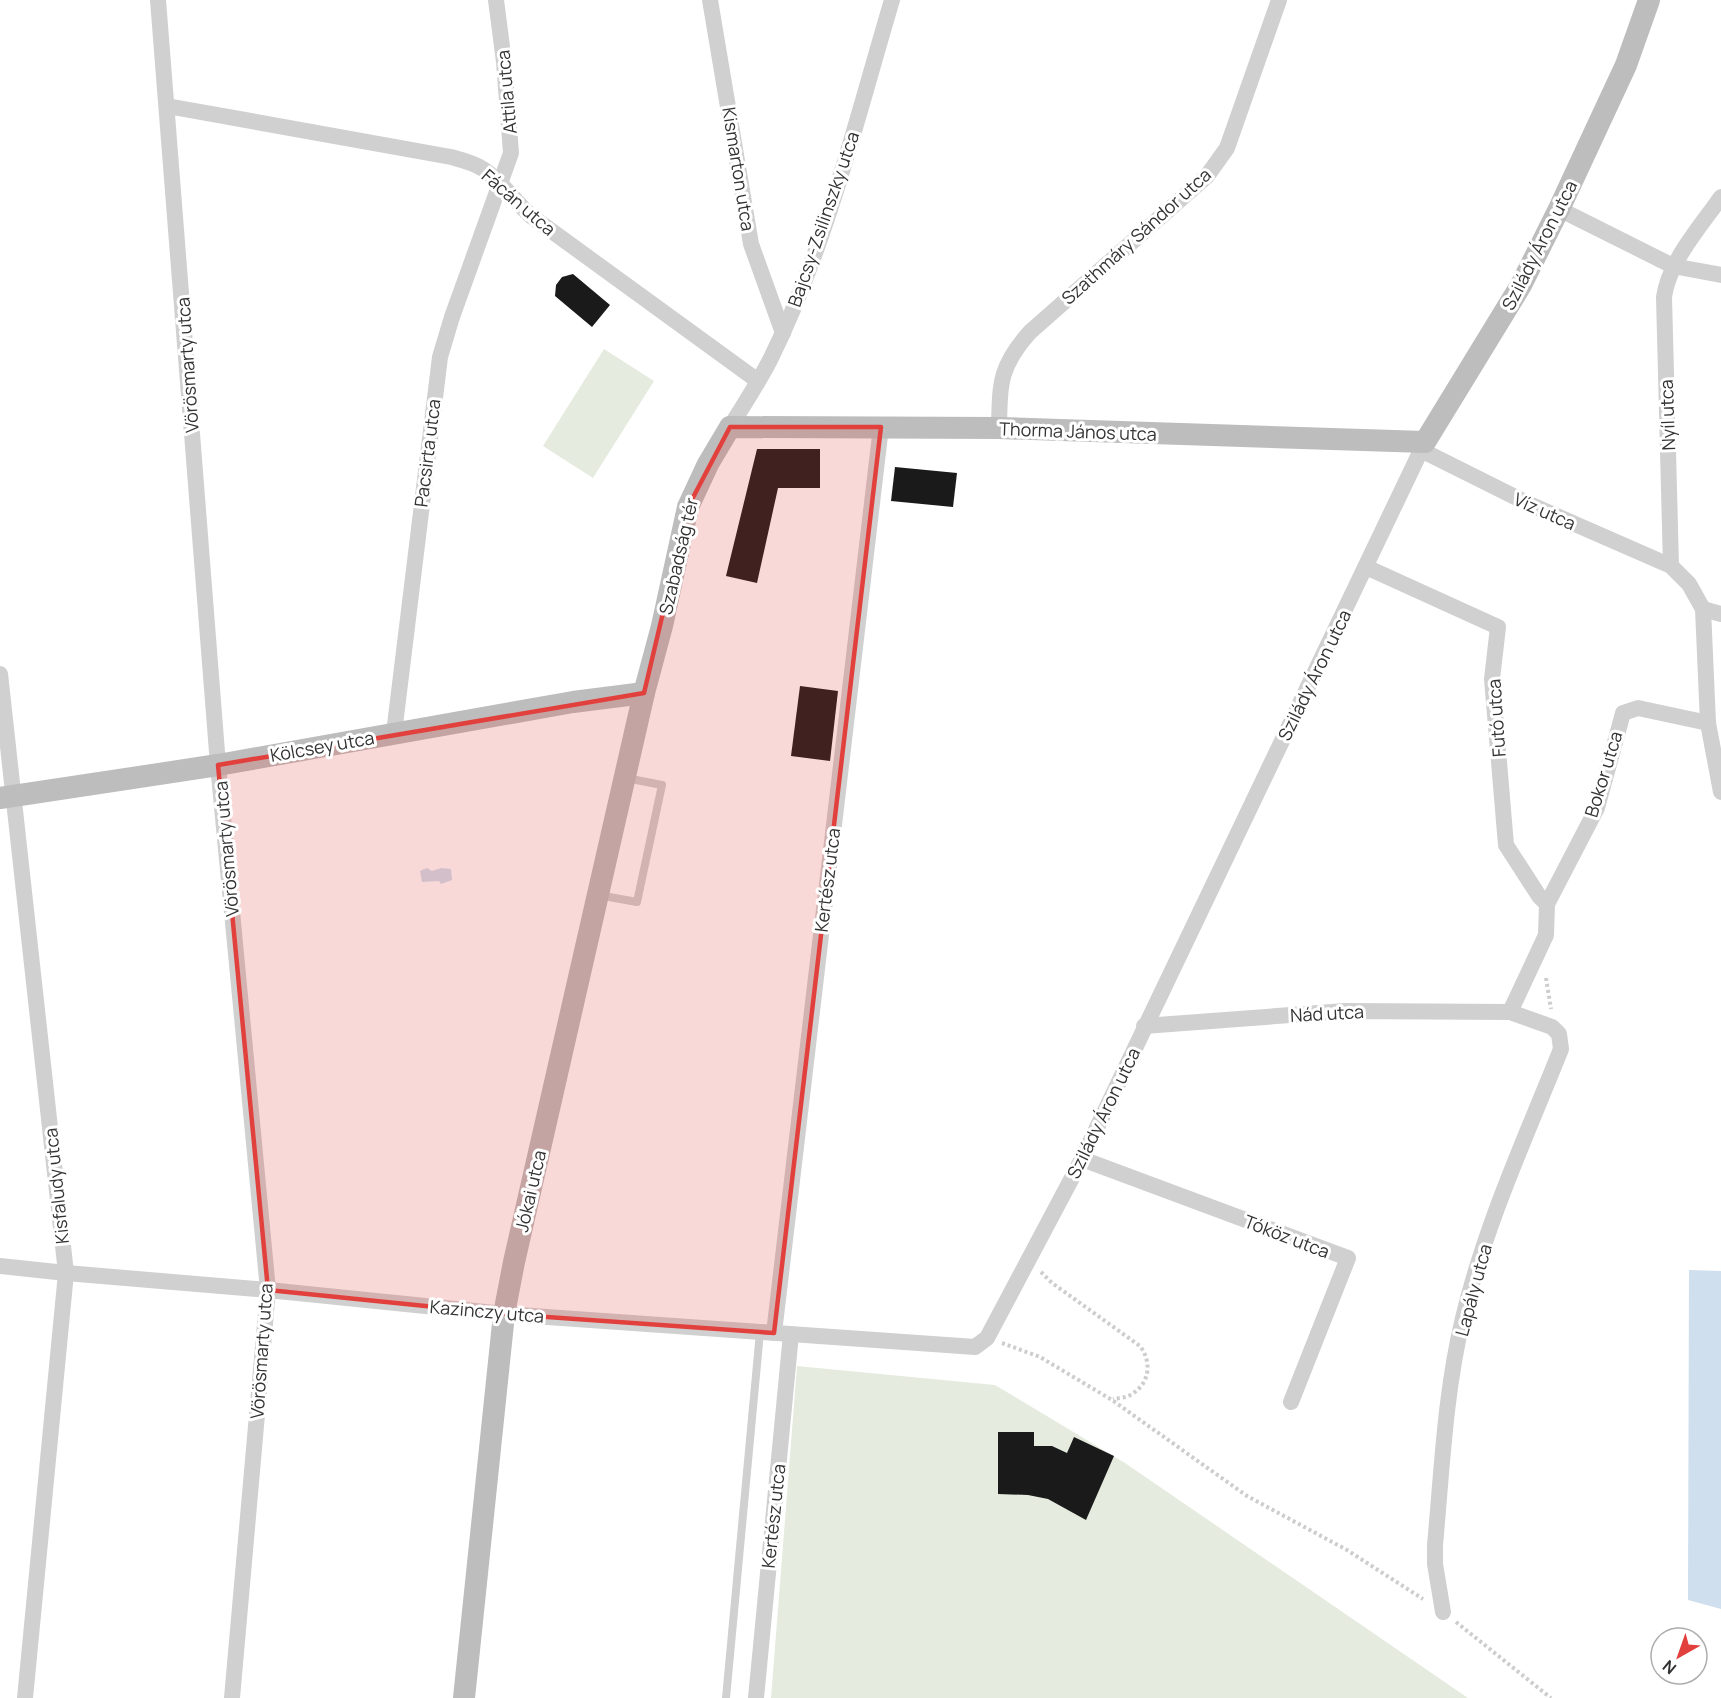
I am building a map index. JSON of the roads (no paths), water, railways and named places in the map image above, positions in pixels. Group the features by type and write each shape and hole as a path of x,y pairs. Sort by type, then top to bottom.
{"street":[{"name":"Vörösmarty utca","path":"158,0 218,765 268,1290 232,1698"},
{"name":"Attila utca","path":"496,0 504,62 511,153 500,183"},
{"name":"Kismarton utca","path":"710,0 751,244 783,333"},
{"name":"Bajcsy-Zsilinszky utca","path":"730,427 783,333 801,290 824,228 892,0"},
{"name":"Szathmáry Sándor utca","path":"999,428 1000,391 1005,367 1014,350 1030,332 1207,176 1227,148 1279,0"},
{"name":"Szilády Áron utca","path":"981,1343 1029,1260 1082,1159 1423,446 1521,285 1626,65 1649,0"},
{"name":"Fácán utca","path":"168,106 451,157 482,168 500,183 531,216 758,381"},
{"name":"Pacsirta utca","path":"394,733 440,357 500,183"},
{"name":"Nyíl utca","path":"1671,566 1665,286 1673,266 1721,197"},
{"path":"1559,208 1673,266 1721,275"},
{"name":"Thorma János utca","path":"730,427 999,428 1423,446"},
{"name":"Szabadság tér","path":"644,693 662,626 688,507 704,471 730,427"},
{"name":"Kertész utca","path":"756,1698 775,1333 881,427"},
{"name":"Víz utca","path":"1423,446 1519,500 1671,566"},
{"path":"1671,566 1689,584 1703,609 1708,723 1721,792"},
{"name":"Futó utca","path":"1366,567 1498,627 1492,679 1506,844 1546,904"},
{"path":"1703,609 1721,614"},
{"name":"Kisfaludy utca","path":"0,674 7,797 66,1273 25,1698"},
{"name":"Kölcsey utca","path":"7,797 218,765 573,702 644,693"},
{"name":"Jókai utca","path":"464,1698 504,1314 644,693"},
{"name":"Bokor utca","path":"1510,1012 1546,935 1546,904 1597,808 1623,713 1638,708 1708,723"},
{"name":"Nád utca","path":"1144,1026 1345,1011 1510,1012"},
{"name":"Lapály utca","path":"1443,1612 1435,1564 1435,1545 1451,1381 1463,1318 1486,1239 1561,1049 1559,1034 1552,1027 1510,1012"},
{"name":"Tóköz utca","path":"1082,1159 1348,1258 1291,1402"},
{"name":"Kazinczy utca","path":"0,1266 504,1314 775,1333 981,1343"}],"lane":[{"path":"598,895 637,902 662,785 625,778"},
{"path":"726,1698 775,1333"}],"water":[{"path":"427,868 432,871 441,868 451,869 452,880 441,884 439,881 422,882 420,871"},
{"path":"1689,1270 1721,1271 1721,1609 1688,1600"}]}
